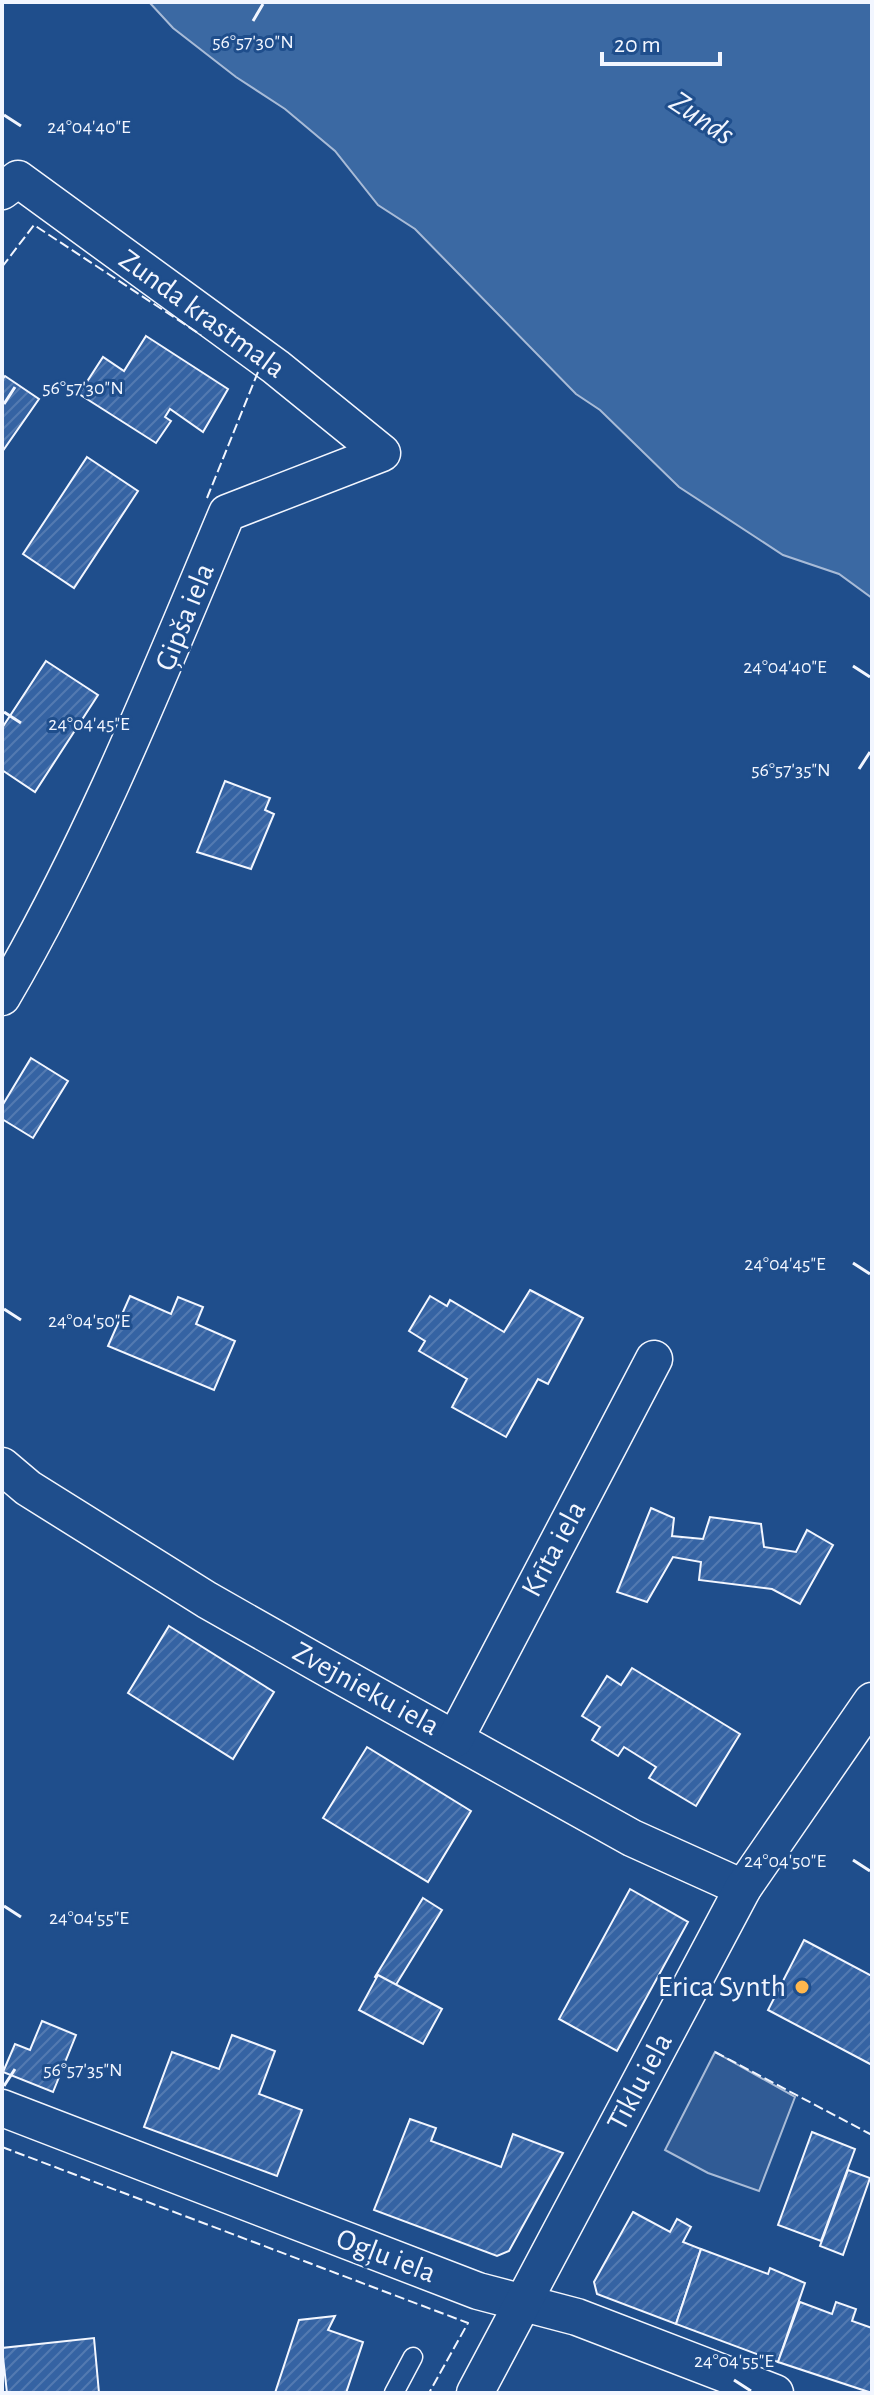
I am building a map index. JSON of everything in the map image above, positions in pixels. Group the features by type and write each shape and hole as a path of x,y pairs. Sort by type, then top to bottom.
{"street":[{"name":"Zunda krastmala","path":"10,185 276,367 382,453"},
{"name":"Ģipša iela","path":"2,997 94,820 148,704 227,513 382,453"},
{"name":"Krīta iela","path":"455,1739 654,1359"},
{"name":"Zvejnieku iela","path":"2,1466 28,1488 207,1600 632,1838 743,1888"},
{"name":"Tīklu iela","path":"475,2393 743,1888 872,1701"},
{"name":"Ogļu iela","path":"2,2108 478,2291 577,2317 775,2393"}],"lane":[{"path":"394,2393 413,2357"}],"shaded area":[{"path":"715,2052 795,2097 759,2191 708,2173 665,2150"}],"water":[{"name":"Zunds","path":"149,2 872,2 872,598 839,574 783,555 679,487 600,410 576,394 415,229 378,205 335,151 285,109 236,77 173,28"}],"building":[{"path":"146,336 228,389 203,432 170,409 165,417 171,421 156,443 79,394 103,357 124,371"},
{"path":"5,376 39,399 2,452 2,380"},
{"path":"87,457 138,491 74,588 23,554"},
{"path":"46,661 98,695 35,792 2,770 2,728"},
{"path":"225,781 270,798 265,810 274,814 251,869 197,852"},
{"path":"31,1058 68,1081 33,1138 2,1119 2,1106"},
{"path":"530,1290 583,1318 548,1384 538,1379 506,1437 452,1407 467,1379 419,1351 425,1341 409,1331 430,1296 447,1306 450,1300 504,1332"},
{"path":"130,1296 171,1314 178,1297 203,1307 196,1324 235,1341 214,1390 108,1346"},
{"path":"651,1508 674,1518 672,1536 703,1539 710,1517 761,1524 764,1547 796,1552 807,1530 833,1545 800,1604 772,1589 699,1580 701,1562 673,1557 647,1602 617,1592"},
{"path":"169,1626 274,1692 233,1759 128,1693"},
{"path":"632,1668 740,1734 696,1806 649,1778 656,1767 624,1747 618,1756 592,1740 600,1727 582,1716 607,1676 621,1685"},
{"path":"367,1747 471,1811 428,1882 323,1818"},
{"path":"630,1889 688,1922 617,2051 559,2019"},
{"path":"423,1898 442,1910 394,1988 375,1977"},
{"path":"804,1940 872,1976 872,2065 768,2010"},
{"path":"378,1975 442,2009 423,2044 359,2010"},
{"path":"42,2021 76,2035 53,2092 3,2072 15,2044 30,2050"},
{"path":"232,2035 275,2051 259,2094 302,2110 277,2176 144,2127 172,2052 219,2069"},
{"path":"410,2119 436,2128 431,2141 501,2167 513,2134 563,2153 509,2251 497,2256 374,2210"},
{"path":"812,2132 855,2149 821,2241 778,2225"},
{"path":"848,2170 870,2178 843,2255 820,2246"},
{"path":"633,2212 670,2232 677,2219 691,2227 683,2242 701,2249 676,2324 597,2294 594,2282"},
{"path":"701,2249 768,2274 770,2268 805,2283 778,2362 676,2324"},
{"path":"800,2302 832,2314 836,2302 856,2309 852,2321 872,2328 872,2393 778,2362"},
{"path":"335,2316 328,2330 363,2342 346,2393 275,2393 299,2320"},
{"path":"94,2338 99,2393 7,2393 2,2348"}],"fence":[{"path":"2,267 34,225 201,335"},
{"path":"207,498 258,372"},
{"path":"715,2052 872,2135"},
{"path":"2,2147 468,2323 429,2393"}],"place":[{"name":"Erica Synth","path":"802,1987"}]}
